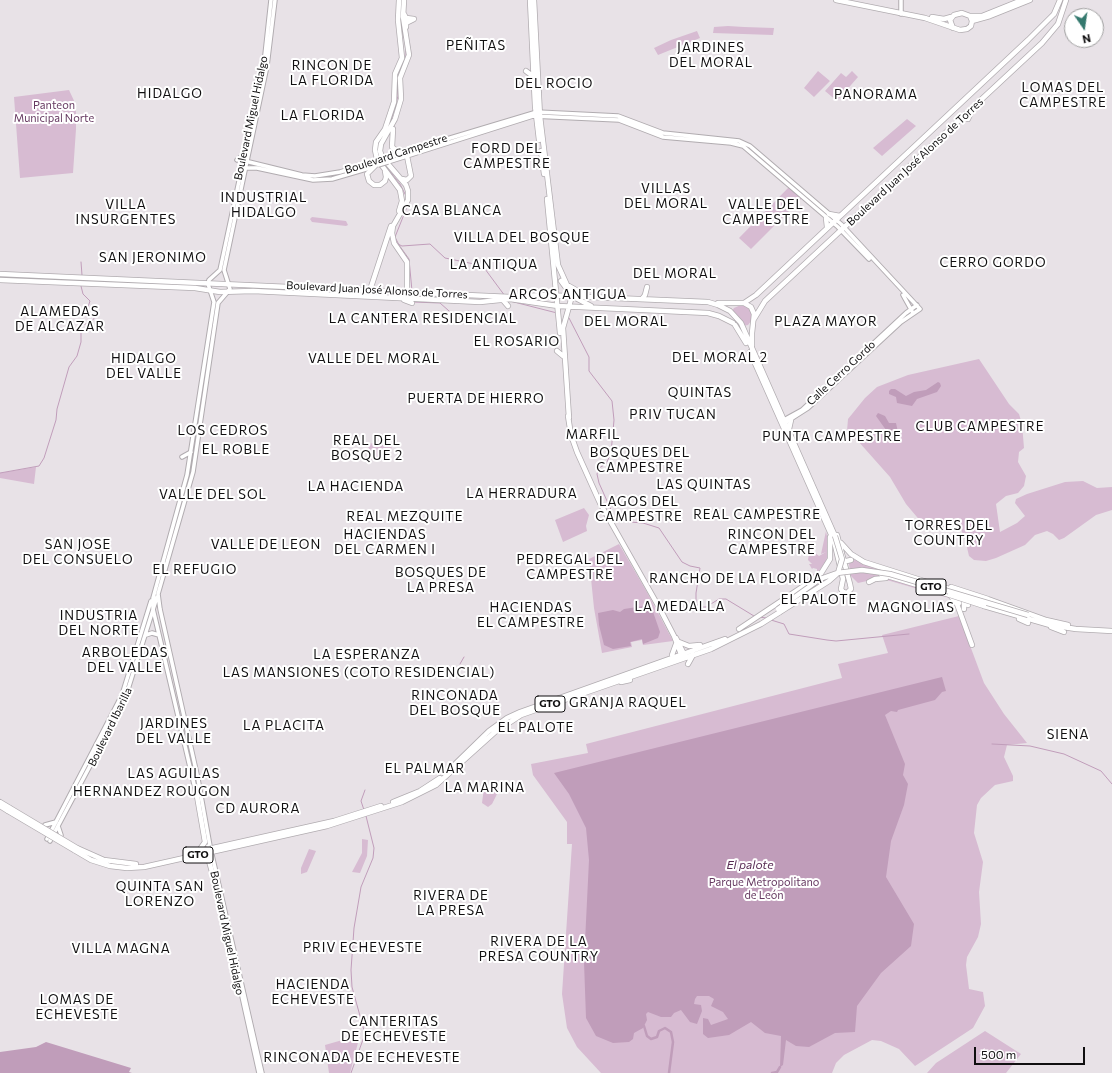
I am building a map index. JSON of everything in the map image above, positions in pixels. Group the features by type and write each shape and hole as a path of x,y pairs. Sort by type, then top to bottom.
{"main road":[{"name":"Boulevard Miguel Hidalgo","path":"217,275 221,268 264,64 271,0"},
{"name":"Boulevard Miguel Hidalgo","path":"225,277 224,270 243,165 265,77 275,0"},
{"path":"371,287 387,235 399,212 402,201 399,188 377,159 375,148 376,142 385,129 394,102 395,74 402,58 398,20 400,0"},
{"path":"404,0 403,17 408,42"},
{"path":"404,0 404,16 414,19 405,24 409,55 400,78 401,99 395,119 391,146 398,152 408,150"},
{"path":"530,0 535,106 558,265 570,298 570,309 563,328 563,356 571,435 600,503 679,644 684,656"},
{"path":"534,0 536,113 557,290 556,297 558,310 559,350 563,356"},
{"path":"836,0 901,13 936,18 951,17 960,13 971,19 990,16 1030,0"},
{"path":"846,0 937,22 960,30 968,29 971,19"},
{"path":"900,0 901,13"},
{"path":"971,19 1022,0"},
{"name":"Boulevard Juan José Alonso de Torres","path":"744,304 756,295 1048,20 1054,14 1060,0"},
{"name":"Boulevard Juan José Alonso de Torres","path":"754,319 765,301 974,106 1056,27 1066,0"},
{"path":"951,17 950,22 953,28"},
{"path":"1048,20 1054,22 1056,27"},
{"path":"937,22 941,26"},
{"path":"264,64 266,66 265,77"},
{"path":"526,71 534,78"},
{"path":"968,119 974,106"},
{"name":"Boulevard Campestre","path":"243,165 254,163 302,175 315,176 332,174 388,162 536,113"},
{"name":"Boulevard Campestre","path":"243,165 301,178 323,180 376,164 386,158 408,150 536,113 609,117 626,122 663,137 731,143 744,146 834,221 870,258"},
{"path":"395,119 381,144 380,151 382,157 407,186 408,198 392,228 392,237 407,262 407,290"},
{"path":"926,136 932,144"},
{"path":"237,160 244,154"},
{"path":"396,174 404,180 410,178 411,171 407,156"},
{"path":"376,164 369,171 367,176 370,182 376,186 382,185 386,179 383,168"},
{"path":"826,229 828,224 827,215 840,216"},
{"path":"870,258 909,303 909,313"},
{"name":"Calle Cerro Gordo","path":"791,418 808,408 909,313 919,307 870,258"},
{"path":"555,270 570,298 597,308"},
{"name":"Boulevard Juan José Alonso de Torres","path":"0,274 51,275 82,278 91,276 184,282 343,289 407,290 503,300"},
{"path":"46,283 55,281 51,275"},
{"path":"222,298 213,297 209,290 208,282 217,275 225,277 229,283 229,291"},
{"path":"63,285 59,278 68,277"},
{"path":"178,279 184,282"},
{"name":"Boulevard Juan José Alonso de Torres","path":"0,280 63,285 82,284 177,288 193,290 334,295 344,297 389,296 474,301 503,300 534,295 570,298 708,302 721,306 730,311 743,328 783,421"},
{"path":"10,283 27,281"},
{"path":"192,282 198,285 193,290"},
{"path":"236,282 243,284 242,291"},
{"path":"565,282 580,293 592,298"},
{"path":"303,284 313,287 320,285"},
{"path":"344,297 343,289 349,286"},
{"path":"642,299 647,287"},
{"path":"318,297 334,295 337,292 336,288"},
{"name":"Boulevard Miguel Hidalgo","path":"209,846 197,796 158,594 192,472 217,309 219,302 229,291"},
{"path":"258,292 266,294"},
{"path":"533,302 537,299 534,295"},
{"path":"389,296 412,303"},
{"name":"Boulevard Miguel Hidalgo","path":"213,297 214,302 187,475 154,592 153,609 174,696 181,711 198,779 211,856 261,1073"},
{"name":"Boulevard Juan José Alonso de Torres","path":"510,298 545,304 558,310 602,308 708,313 719,316 743,328"},
{"path":"602,308 618,305 617,300 604,298"},
{"path":"503,300 508,306"},
{"path":"450,303 474,301"},
{"path":"708,302 744,304 752,309 754,319 752,333 754,352"},
{"path":"909,303 909,313"},
{"path":"738,304 730,311 730,317 745,340 836,535 845,562 851,589 847,593 842,591 843,579 841,563 845,562 851,560"},
{"path":"743,328 748,326 754,319"},
{"path":"767,382 772,383"},
{"path":"783,421 791,418"},
{"path":"789,430 791,418"},
{"path":"783,421 789,430 830,531 837,551 843,579"},
{"path":"182,457 191,452"},
{"path":"749,628 739,630 756,622 763,614 820,576 829,563 831,549 830,531"},
{"path":"836,535 846,548 862,561 952,590 959,603"},
{"path":"780,612 838,573 842,559 836,535"},
{"path":"167,545 170,550"},
{"path":"868,570 883,571 952,590"},
{"name":"GTO","path":"0,806 104,864 128,868 150,866 275,836 333,825 362,813 402,802 428,790 498,729 521,715 607,682 644,672 749,628 820,579 844,571 868,570 890,574 1028,619"},
{"name":"GTO","path":"458,764 478,742 507,718 526,709 718,646 762,624 819,583 846,573 879,574 1048,625 1112,629"},
{"path":"912,577 974,594 1048,625 1053,629 1064,632"},
{"path":"869,582 885,578 927,588"},
{"path":"799,591 806,592 807,598"},
{"name":"Boulevard Ibarilla","path":"57,823 83,770 97,746 128,679 154,592"},
{"name":"Boulevard Ibarilla","path":"48,840 113,725 128,691 158,594"},
{"path":"964,609 965,598 967,595 974,594"},
{"path":"950,595 957,604 972,645"},
{"path":"965,598 968,605"},
{"path":"974,603 1004,614 1028,619"},
{"path":"145,636 151,633 159,635"},
{"path":"679,644 691,646 700,645"},
{"path":"672,655 679,644"},
{"path":"688,664 694,655"},
{"path":"607,682 625,670"},
{"path":"644,672 657,671"},
{"path":"607,682 630,680"},
{"path":"500,723 520,708"},
{"path":"110,719 110,725 113,725"},
{"path":"458,764 465,749 478,742"},
{"path":"95,757 99,748 97,746"},
{"path":"468,756 480,749"},
{"path":"83,770 88,771"},
{"path":"197,796 205,842 198,854 209,860 224,916"},
{"name":"GTO","path":"0,802 9,810"},
{"path":"46,825 57,823 61,835"},
{"path":"218,849 238,839"},
{"name":"GTO","path":"76,849 104,860 132,865 198,854"},
{"path":"218,849 236,850"},
{"name":"Boulevard Miguel Hidalgo","path":"211,856 261,1073"},
{"path":"128,868 158,868"},
{"path":"221,896 228,910"}],"green space":[{"path":"728,26 774,28 773,35 713,33 714,27"},
{"path":"697,31 700,38 658,55 654,48 671,40"},
{"path":"818,71 830,81 814,97 804,88"},
{"path":"852,71 858,77 837,101 825,91 841,73 846,77"},
{"name":"Panteon Municipal Norte","path":"69,90 76,105 73,173 20,178 14,97"},
{"path":"907,119 916,126 882,156 873,148"},
{"path":"789,187 802,198 751,249 739,238"},
{"path":"312,217 346,221 348,225 312,222 310,219"},
{"path":"743,304 752,310 752,320 748,325 743,326 732,311 734,308"},
{"path":"979,359 1009,404 1019,414 1022,424 1024,448 1019,452 1018,462 1026,476 1024,486 1018,493 1006,496 996,504 1000,532 1017,523 1025,516 1015,503 1016,499 1027,494 1065,482 1083,481 1097,488 1112,487 1112,510 1096,515 1064,538 1059,540 1047,531 1035,535 1025,545 986,561 974,560 969,556 965,539 958,522 936,531 922,523 906,504 890,477 858,441 847,431 848,419 865,398 877,387 908,375"},
{"path":"394,438 389,458 370,460 368,444 388,441"},
{"path":"36,467 34,484 0,478 0,473"},
{"path":"584,508 589,515 586,526 587,531 563,542 555,520"},
{"path":"826,531 828,555 825,563 814,577 796,589 817,571 817,569 812,569 809,564 812,564 808,560 809,553 814,552 819,556 826,552 821,554"},
{"path":"619,544 673,641 643,645 642,640 631,642 632,647 602,653 594,608 589,559"},
{"path":"851,560 857,560 934,585 956,600 880,578 858,583 851,576 849,564"},
{"name":"El palote","path":"959,616 984,683 1004,714 1027,743 1007,745 1004,757 1013,776 1013,781 995,785 981,798 977,805 974,833 983,862 979,892 981,924 978,937 967,957 966,965 969,989 983,992 985,1006 973,1028 915,1066 899,1049 881,1041 872,1040 844,1055 836,1063 832,1073 601,1073 577,1047 567,1028 562,994 572,844 567,844 567,822 533,775 531,764 588,753 586,744 842,678 838,664 888,653 882,635"},
{"path":"484,788 490,788 497,794 492,804 488,807 482,803"},
{"path":"362,839 368,840 367,856 360,873 352,872 362,853"},
{"path":"309,849 316,851 307,872 301,874 301,868"},
{"path":"985,1031 1021,1054 1006,1073 927,1073 936,1063"},
{"path":"360,1035 350,1073 329,1073 325,1045"}],"water":[{"path":"938,382 941,386 937,392 917,399 912,406 897,403 896,397 889,394 891,389 895,389 906,396 914,392 926,390"},
{"path":"878,413 885,416 889,423 896,423 899,437 891,437 876,416"},
{"path":"649,606 652,609 660,632 658,638 643,644 642,639 630,642 631,646 613,649 604,645 599,625 598,613 613,610 620,612 624,609"},
{"name":"El palote","path":"942,677 946,691 942,692 935,700 898,710 897,712 891,711 885,715 905,764 903,775 908,784 904,805 891,841 886,877 914,924 911,946 881,973 857,1006 855,1032 835,1033 809,1047 796,1046 786,1040 783,1065 780,1067 781,1036 765,1033 751,1022 729,1035 708,1038 703,1034 703,1018 708,1019 711,1025 728,1019 723,1012 711,1006 714,999 709,996 697,996 694,1004 701,1005 702,1011 697,1024 690,1022 681,1010 674,1013 671,1017 661,1017 648,1012 646,1014 647,1020 643,1028 634,1033 633,1039 629,1042 613,1043 596,1036 586,1018 584,962 589,860 586,828 569,794 554,773"},
{"path":"46,1042 131,1068 129,1072 132,1073 0,1073 0,1052 36,1047"}],"waterway":[{"path":"400,17 404,38"},
{"path":"406,51 406,58"},
{"path":"397,80 402,68"},
{"path":"390,124 398,96 397,85"},
{"path":"378,151 379,144"},
{"path":"384,164 400,184 406,196"},
{"path":"407,207 395,237 409,259 412,291"},
{"path":"398,244 402,246 430,244 445,258 479,265 485,269 505,296"},
{"path":"81,262 82,275"},
{"path":"0,473 39,466 44,458 56,420 57,409 69,367 77,356 81,342 81,326 92,321 95,317 87,310 90,301 83,294 81,286"},
{"path":"510,301 557,313"},
{"path":"413,302 440,303 457,318"},
{"path":"569,318 589,357 589,371 612,401 614,420 611,453 606,464 599,468 597,474 599,483 616,521 643,523 659,528 682,562 690,566 700,568 696,593 696,603 699,607 706,607 719,599 726,599 754,616"},
{"path":"759,617 766,618"},
{"path":"771,620 784,624 789,634 836,641 909,634"},
{"path":"460,664 464,657"},
{"path":"992,744 1030,746 1064,754 1101,771 1112,784"},
{"path":"364,810 361,801 365,790"},
{"path":"351,1073 365,1034 352,987 351,970 354,928 361,887 373,858 374,848 366,816"},
{"path":"644,1026 647,1036 651,1039 657,1037 659,1031 665,1028 671,1032 673,1042 669,1073"},
{"path":"772,1073 777,1072 780,1067"}],"district":[{"name":"PEÑITAS","path":"476,46"},
{"name":"JARDINES DEL MORAL","path":"711,56"},
{"name":"RINCON DE LA FLORIDA","path":"332,74"},
{"name":"DEL ROCIO","path":"554,84"},
{"name":"HIDALGO","path":"170,94"},
{"name":"PANORAMA","path":"876,95"},
{"name":"LOMAS DEL CAMPESTRE","path":"1063,96"},
{"name":"LA FLORIDA","path":"323,116"},
{"name":"FORD DEL CAMPESTRE","path":"507,156"},
{"name":"VILLAS DEL MORAL","path":"666,196"},
{"name":"INDUSTRIAL HIDALGO","path":"264,206"},
{"name":"CASA BLANCA","path":"452,211"},
{"name":"VILLA INSURGENTES","path":"126,212"},
{"name":"VALLE DEL CAMPESTRE","path":"766,212"},
{"name":"VILLA DEL BOSQUE","path":"522,238"},
{"name":"SAN JERONIMO","path":"153,258"},
{"name":"CERRO GORDO","path":"993,263"},
{"name":"LA ANTIQUA","path":"494,265"},
{"name":"DEL MORAL","path":"675,274"},
{"name":"ARCOS ANTIGUA","path":"568,295"},
{"name":"LA CANTERA RESIDENCIAL","path":"423,319"},
{"name":"ALAMEDAS DE ALCAZAR","path":"60,320"},
{"name":"DEL MORAL","path":"626,322"},
{"name":"PLAZA MAYOR","path":"826,322"},
{"name":"EL ROSARIO","path":"517,342"},
{"name":"DEL MORAL 2","path":"720,358"},
{"name":"VALLE DEL MORAL","path":"374,359"},
{"name":"HIDALGO DEL VALLE","path":"144,366"},
{"name":"QUINTAS","path":"700,393"},
{"name":"PUERTA DE HIERRO","path":"476,399"},
{"name":"PRIV TUCAN","path":"673,415"},
{"name":"CLUB CAMPESTRE","path":"980,427"},
{"name":"LOS CEDROS","path":"223,431"},
{"name":"MARFIL","path":"593,435"},
{"name":"PUNTA CAMPESTRE","path":"832,437"},
{"name":"REAL DEL BOSQUE 2","path":"367,448"},
{"name":"EL ROBLE","path":"236,450"},
{"name":"BOSQUES DEL CAMPESTRE","path":"640,460"},
{"name":"LAS QUINTAS","path":"704,485"},
{"name":"LA HACIENDA","path":"356,487"},
{"name":"LA HERRADURA","path":"522,494"},
{"name":"VALLE DEL SOL","path":"213,495"},
{"name":"LAGOS DEL CAMPESTRE","path":"639,510"},
{"name":"REAL CAMPESTRE","path":"757,515"},
{"name":"REAL MEZQUITE","path":"405,517"},
{"name":"TORRES DEL COUNTRY","path":"949,534"},
{"name":"HACIENDAS DEL CARMEN I","path":"385,542"},
{"name":"RINCON DEL CAMPESTRE","path":"772,542"},
{"name":"VALLE DE LEON","path":"266,545"},
{"name":"SAN JOSE DEL CONSUELO","path":"78,552"},
{"name":"PEDREGAL DEL CAMPESTRE","path":"570,568"},
{"name":"EL REFUGIO","path":"195,570"},
{"name":"RANCHO DE LA FLORIDA","path":"736,579"},
{"name":"BOSQUES DE LA PRESA","path":"441,580"},
{"name":"EL PALOTE","path":"819,600"},
{"name":"LA MEDALLA","path":"680,607"},
{"name":"MAGNOLIAS","path":"911,608"},
{"name":"HACIENDAS EL CAMPESTRE","path":"531,616"},
{"name":"INDUSTRIA DEL NORTE","path":"99,624"},
{"name":"LA ESPERANZA","path":"367,655"},
{"name":"ARBOLEDAS DEL VALLE","path":"125,660"},
{"name":"LAS MANSIONES (COTO RESIDENCIAL)","path":"359,673"},
{"name":"GRANJA RAQUEL","path":"628,703"},
{"name":"RINCONADA DEL BOSQUE","path":"455,704"},
{"name":"LA PLACITA","path":"284,726"},
{"name":"EL PALOTE","path":"536,728"},
{"name":"JARDINES DEL VALLE","path":"174,732"},
{"name":"SIENA","path":"1068,735"},
{"name":"EL PALMAR","path":"425,769"},
{"name":"LAS AGUILAS","path":"174,774"},
{"name":"LA MARINA","path":"485,788"},
{"name":"HERNANDEZ ROUGON","path":"152,792"},
{"name":"CD AURORA","path":"258,809"},
{"name":"QUINTA SAN LORENZO","path":"160,894"},
{"name":"RIVERA DE LA PRESA","path":"451,904"},
{"name":"PRIV ECHEVESTE","path":"363,948"},
{"name":"VILLA MAGNA","path":"121,949"},
{"name":"RIVERA DE LA PRESA COUNTRY","path":"539,950"},
{"name":"HACIENDA ECHEVESTE","path":"313,992"},
{"name":"LOMAS DE ECHEVESTE","path":"77,1008"},
{"name":"CANTERITAS DE ECHEVESTE","path":"394,1030"},
{"name":"RINCONADA DE ECHEVESTE","path":"362,1058"}],"park label":[{"name":"Parque Metropolitano de León","path":"764,888"}]}
